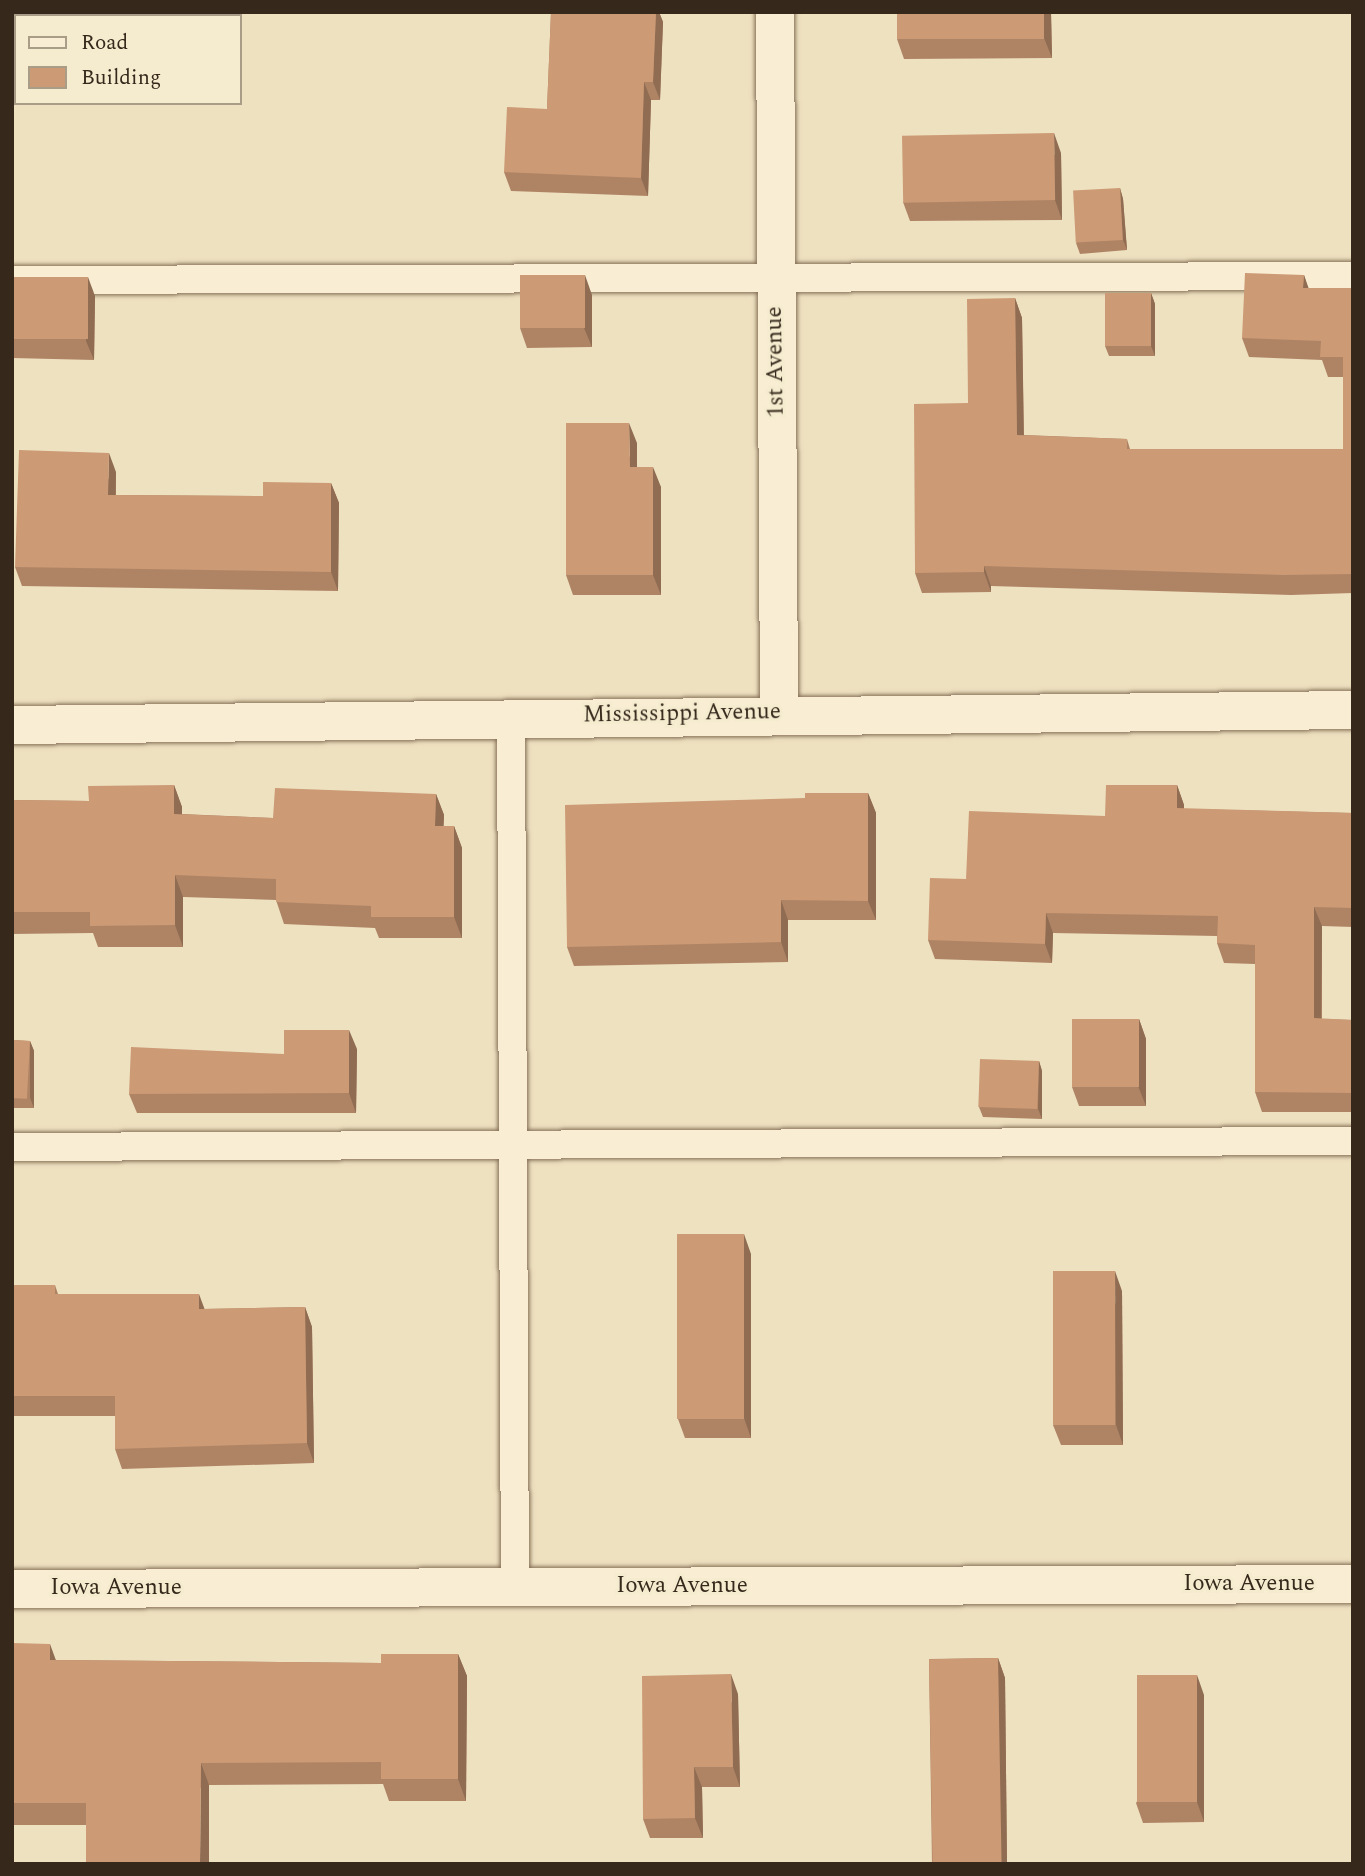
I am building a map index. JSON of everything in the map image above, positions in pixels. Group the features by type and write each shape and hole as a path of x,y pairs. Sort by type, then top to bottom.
{"street":[{"name":"1st Avenue","path":"775,12 779,713"},
{"name":"Mississippi Avenue","path":"12,725 779,713 1353,710"},
{"name":"Iowa Avenue","path":"12,1589 1353,1584"}],"lane":[{"path":"12,280 1353,276"},
{"path":"511,717 515,1587"},
{"path":"12,1147 1353,1141"}],"building":[{"path":"551,12 656,12 653,82 644,82 641,178 504,172 507,107 547,109"},
{"path":"897,12 1044,12 1044,39 897,39"},
{"path":"1054,133 1055,200 903,203 902,136"},
{"path":"1120,188 1123,240 1076,242 1073,190"},
{"path":"1245,273 1304,275 1303,288 1353,288 1353,574 1284,575 984,566 984,572 915,573 914,404 968,403 967,299 1015,298 1017,435 1127,439 1127,449 1343,449 1343,357 1320,357 1321,341 1242,338"},
{"path":"520,275 585,275 585,328 520,328"},
{"path":"12,277 88,277 88,339 12,339"},
{"path":"1105,293 1151,293 1151,346 1105,346"},
{"path":"566,423 629,423 630,467 653,467 653,575 566,575"},
{"path":"19,450 109,453 108,495 263,496 263,482 331,483 331,572 15,567"},
{"path":"174,785 174,814 273,818 275,788 436,794 435,826 454,826 454,917 371,917 371,906 276,902 276,879 175,875 175,925 90,926 90,912 12,912 12,800 89,801 88,786"},
{"path":"1106,785 1177,785 1177,808 1353,813 1353,908 1314,907 1314,1018 1353,1020 1353,1093 1255,1092 1255,945 1217,943 1218,916 1046,913 1045,944 928,940 930,878 966,879 969,811 1105,816"},
{"path":"805,793 868,793 868,901 781,900 781,942 567,947 565,805 805,798"},
{"path":"1072,1019 1139,1019 1139,1087 1072,1087"},
{"path":"284,1030 349,1030 349,1093 129,1094 131,1047 284,1054"},
{"path":"12,1040 30,1041 27,1099 12,1098"},
{"path":"980,1059 1039,1061 1037,1109 978,1107"},
{"path":"677,1234 744,1234 744,1419 677,1419"},
{"path":"1053,1271 1115,1271 1115,1425 1053,1425"},
{"path":"12,1285 55,1285 55,1294 199,1294 199,1309 305,1307 307,1443 115,1449 115,1396 12,1396"},
{"path":"12,1643 50,1644 50,1660 381,1663 381,1654 458,1654 458,1779 381,1779 381,1762 201,1763 200,1864 86,1864 86,1803 12,1803"},
{"path":"998,1658 1002,1862 933,1863 929,1659"},
{"path":"731,1674 733,1767 694,1767 695,1818 643,1819 642,1676"},
{"path":"1137,1675 1197,1675 1197,1802 1137,1802"}]}
